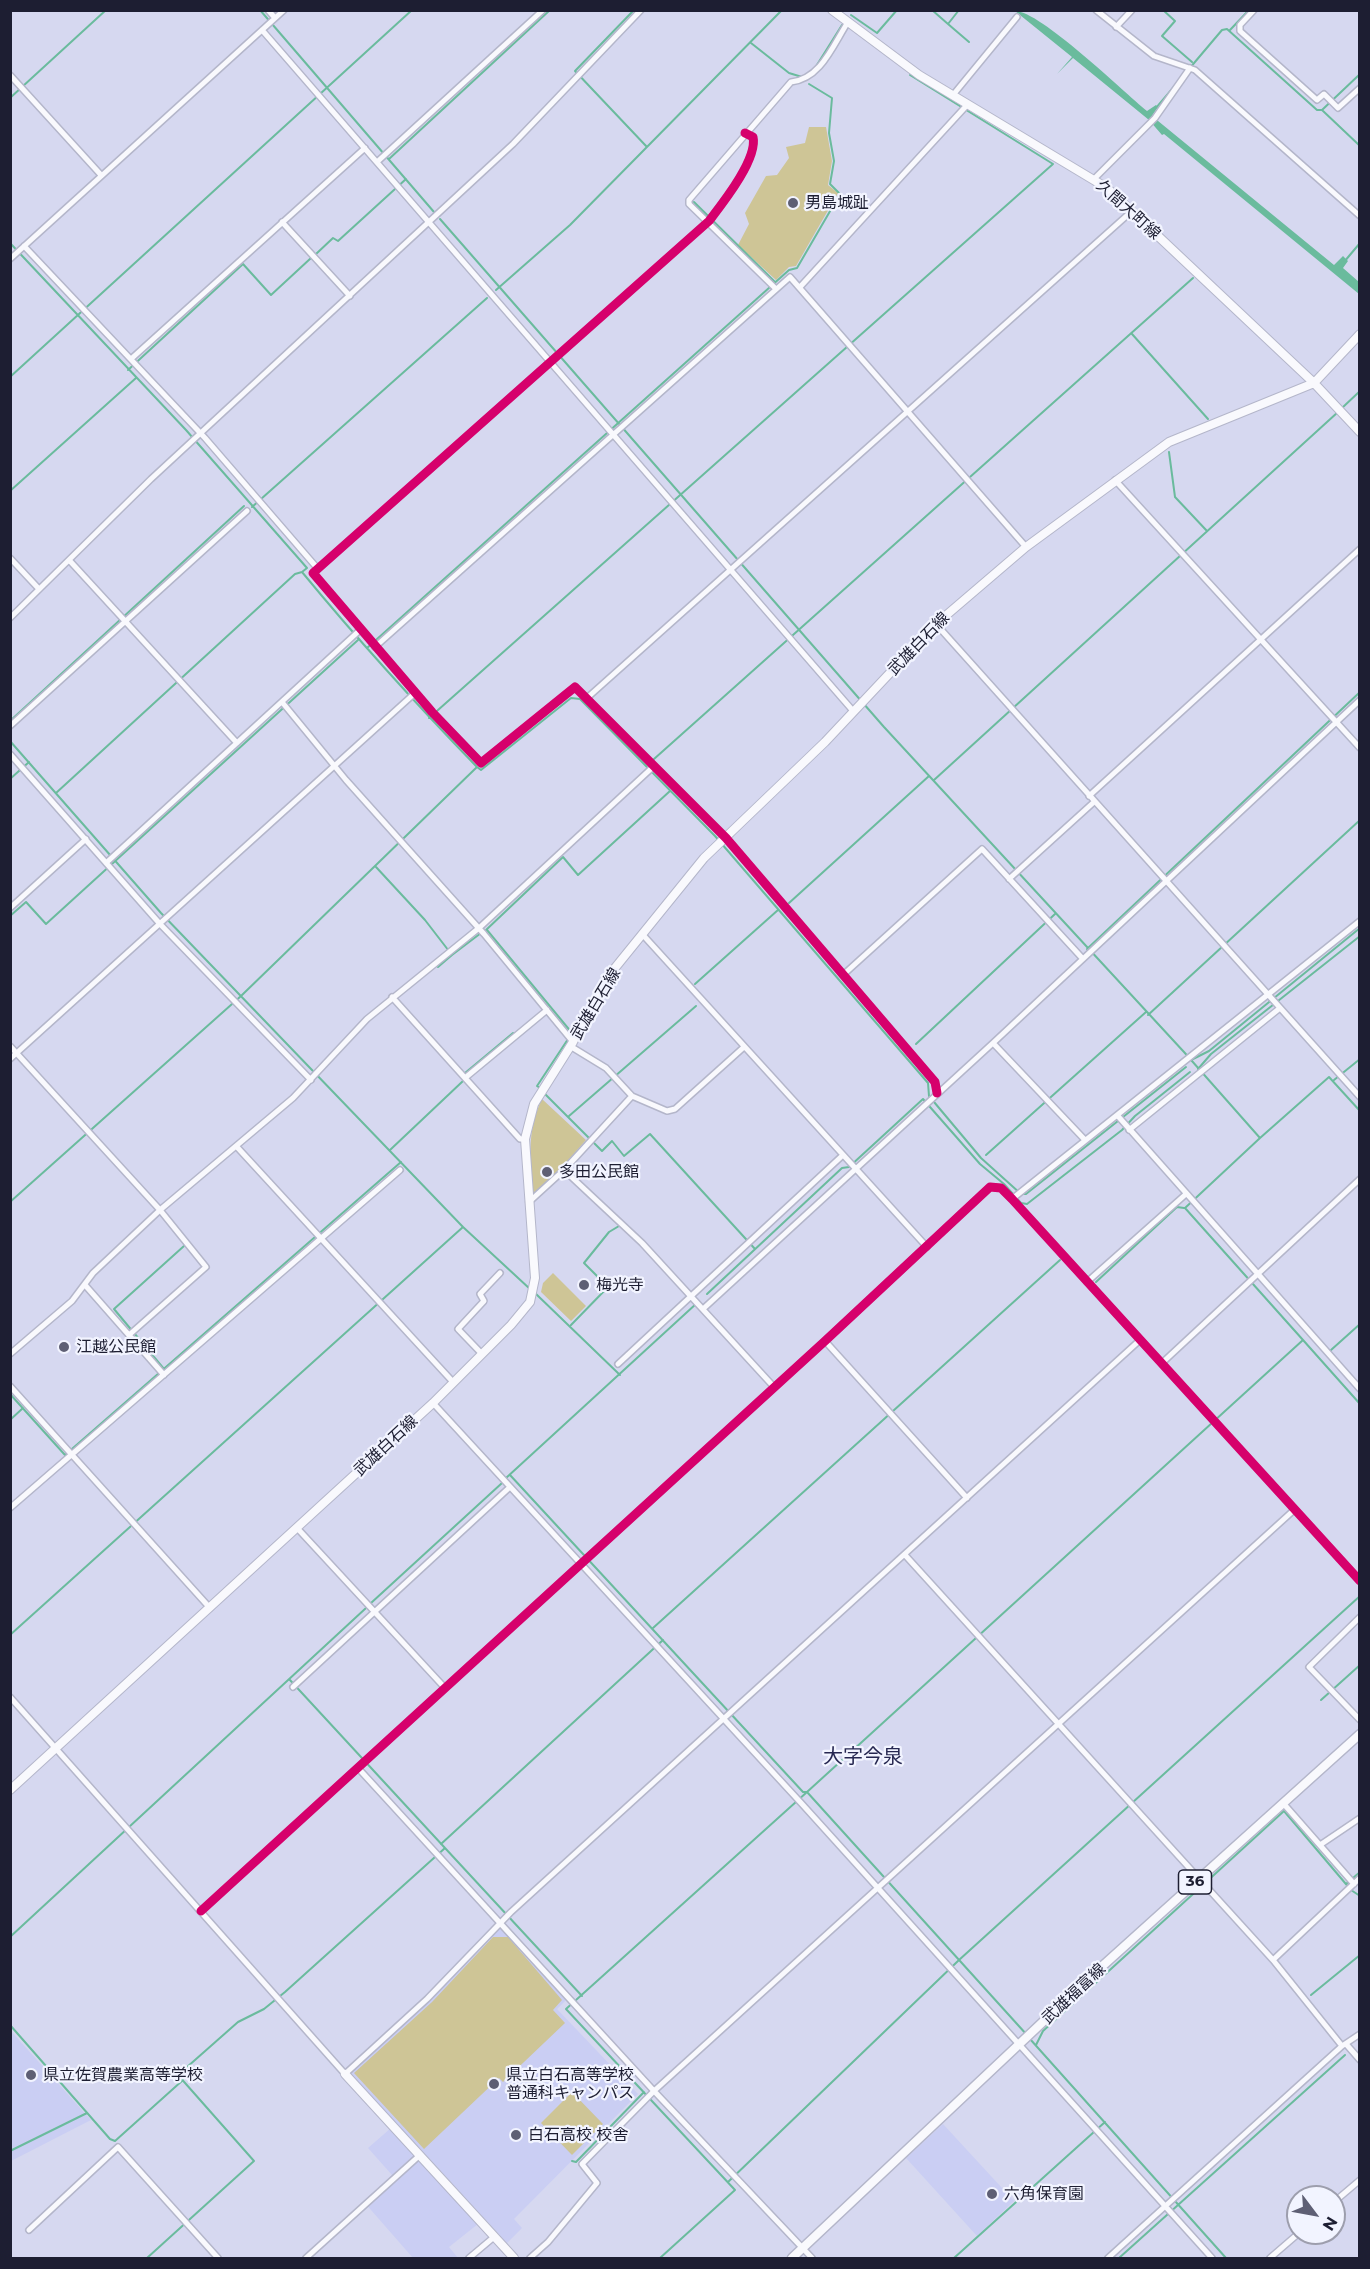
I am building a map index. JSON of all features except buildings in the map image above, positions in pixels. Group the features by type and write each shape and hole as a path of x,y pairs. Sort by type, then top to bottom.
{"main road":[{"name":"久間大町線","path":"832,10 842,13 848,22 919,75 953,95 966,108 1094,179 1314,382 1359,432"},
{"name":"武雄白石線","path":"10,1790 298,1529 433,1403 511,1325 534,1292 525,1140 528,1121 541,1090 606,979 696,868 863,703 936,624 1026,547 1169,442 1314,382 1359,334"},
{"name":"武雄福富線","path":"792,2259 1032,2033 1201,1882 1359,1734"},
{"path":"345,2074 514,2259"}],"street":[{"path":"268,10 272,21"},
{"path":"10,259 284,10"},
{"path":"377,162 543,10"},
{"path":"10,618 196,437 513,144 642,10"},
{"path":"1096,10 1154,56 1188,67 1359,216"},
{"path":"1116,27 1132,10"},
{"path":"1254,10 1240,25 1240,31 1317,100 1324,94 1338,108 1359,88"},
{"path":"953,95 1017,17"},
{"path":"776,289 689,200 791,82 803,81 815,74 848,22"},
{"path":"262,30 854,712"},
{"path":"1094,179 1153,120 1188,67"},
{"path":"10,75 100,175"},
{"path":"800,287 966,108"},
{"path":"745,133 753,138 754,143 743,173 710,220 313,573 373,645 412,697 434,714 481,762 575,687 722,841 843,975 935,1082 936,1095"},
{"path":"134,362 282,222 365,148"},
{"path":"587,698 1132,212"},
{"path":"282,222 350,296"},
{"path":"20,249 85,310 134,362 196,437 259,500 318,569"},
{"path":"373,645 611,432 622,427 790,277 1026,547"},
{"path":"1115,480 1359,748"},
{"path":"10,726 123,619 247,510"},
{"path":"1089,796 1359,549"},
{"path":"10,558 39,589"},
{"path":"69,560 237,743"},
{"path":"936,624 1359,1098"},
{"path":"110,862 237,743 284,705 360,630"},
{"path":"10,1059 412,697"},
{"path":"618,1364 697,1303 926,1105 1088,955 1333,719 1359,700"},
{"path":"284,705 335,767 482,931 571,1041 615,1077 632,1096 668,1112 744,1047"},
{"path":"10,754 236,1002 315,1076"},
{"path":"10,1354 72,1301 93,1273 160,1210 237,1146 315,1076 367,1019 449,952 482,931 652,768"},
{"path":"1009,879 1094,802"},
{"path":"10,909 86,839"},
{"path":"843,975 982,849 1048,921 1088,955"},
{"path":"1013,1198 1359,921"},
{"path":"643,936 927,1247"},
{"path":"392,997 520,1139 525,1140"},
{"path":"1128,1129 1201,1072 1279,1006"},
{"path":"464,1076 547,1010"},
{"path":"993,1043 1085,1140"},
{"path":"10,1046 160,1210 206,1267 131,1333"},
{"path":"529,1202 564,1170 632,1096"},
{"path":"1118,1116 1255,1275 1359,1389"},
{"path":"237,1146 453,1382"},
{"path":"697,1303 749,1242 843,1155"},
{"path":"10,1508 319,1236 400,1170"},
{"path":"564,1170 628,1228 774,1387"},
{"path":"1162,1363 1359,1179"},
{"path":"201,1911 825,1341 990,1187 1001,1188 1013,1198 1359,1581"},
{"path":"1087,1282 1187,1195"},
{"path":"482,1354 458,1329 484,1301 480,1294 500,1273"},
{"path":"85,1285 131,1333 162,1373"},
{"path":"10,1697 345,2074 427,1999 512,1912 1140,1340"},
{"path":"825,1341 967,1498"},
{"path":"10,1386 210,1608"},
{"path":"433,1403 510,1487 586,1560 660,1650 728,1715 802,1804 1022,2043 1212,2259"},
{"path":"295,1685 510,1487"},
{"path":"530,2259 548,2242 597,2183 582,2164 650,2095 1294,1510"},
{"path":"298,1529 445,1688"},
{"path":"905,1555 1273,1960 1359,2060"},
{"path":"1359,1617 1309,1667 1359,1720"},
{"path":"358,1768 503,1921 578,2006 650,2095 734,2176 812,2259"},
{"path":"1283,1803 1351,1884"},
{"path":"1320,1845 1359,1818"},
{"path":"1273,1960 1359,1878"},
{"path":"1108,2259 1168,2210 1170,2202 1359,2034"},
{"path":"29,2230 118,2147 218,2259"},
{"path":"306,2259 420,2155"},
{"path":"1346,2191 1359,2180"},
{"path":"469,2259 494,2237"},
{"path":"1270,2259 1286,2245"}],"shaded area":[{"path":"1015,11 1027,14 1061,37 1147,111 1156,105 1158,107 1152,116 1334,265 1343,256 1348,261 1343,268 1359,282 1359,294 1164,134 1162,135 1149,120 1073,58 1057,74 1072,57"},
{"path":"809,127 826,127 832,161 828,185 838,193 796,266 789,267 776,280 738,245 749,224 745,213 766,176 777,175 789,158 786,147 805,143"},
{"path":"542,1099 586,1140 537,1196 532,1194 531,1146 534,1123"},
{"path":"553,1273 586,1306 571,1321 541,1292 543,1283"},
{"name":"県立白石高等学校 普通科キャンパス","path":"499,1928 503,1928 566,2000 557,2009 638,2094 514,2219 522,2228 507,2243 350,2073 430,2000"},
{"path":"493,1937 508,1937 562,2000 553,2010 565,2023 503,2082 499,2078 424,2149 354,2073 432,2002"},
{"name":"県立佐賀農業高等学校","path":"10,2030 91,2120 11,2161 10,2161"},
{"path":"572,2092 603,2124 572,2155 541,2123"},
{"path":"943,2124 1014,2201 977,2236 906,2158"},
{"path":"391,2128 478,2224 449,2247 458,2258 413,2258 364,2202 392,2175 368,2148"}],"waterway":[{"path":"10,98 106,10"},
{"path":"260,10 434,212"},
{"path":"10,377 412,10"},
{"path":"389,159 550,10"},
{"path":"634,10 575,71 647,147"},
{"path":"496,290 570,225 782,10"},
{"path":"851,15 877,33 897,10"},
{"path":"932,10 948,24 959,10"},
{"path":"1163,10 1175,21 1162,36 1192,62"},
{"path":"1230,30 1249,10"},
{"path":"948,24 969,42"},
{"path":"815,68 842,25"},
{"path":"1156,108 1222,30 1227,29 1317,110 1322,110"},
{"path":"751,43 789,73 802,77"},
{"path":"1360,74 1322,110 1360,146"},
{"path":"429,718 1053,164 910,75"},
{"path":"367,648 789,270 797,268 840,194 830,184 834,161 829,133 832,98 809,84"},
{"path":"316,254 333,238 338,241 406,179"},
{"path":"694,202 775,282"},
{"path":"440,219 884,727 1184,1052 1260,1138 1185,1208 1303,1340 807,1792 1027,2035"},
{"path":"10,243 186,430 307,568 302,572 344,622 477,767 481,770 571,698 580,699 715,836 928,1083 929,1096 981,1158 1021,1194 1026,1194 1186,1067"},
{"path":"1344,262 1360,243"},
{"path":"128,370 243,264 271,295 311,258"},
{"path":"654,759 1193,278"},
{"path":"252,507 487,298"},
{"path":"1132,334 1208,419"},
{"path":"10,491 136,378"},
{"path":"1342,408 1360,391"},
{"path":"934,780 1338,412"},
{"path":"1169,452 1175,497 1207,531"},
{"path":"10,721 244,506"},
{"path":"56,793 295,574 302,572"},
{"path":"10,916 26,902 46,924 358,640"},
{"path":"1087,949 1360,692"},
{"path":"10,741 161,913 463,1227 530,1289"},
{"path":"10,779 29,762"},
{"path":"10,1202 241,996 477,767"},
{"path":"789,903 929,776"},
{"path":"486,930 563,857 578,875 670,791"},
{"path":"1148,1015 1360,820"},
{"path":"376,867 425,920 452,955 481,933"},
{"path":"695,984 778,910"},
{"path":"916,1044 1055,914"},
{"path":"1191,1060 1209,1051 1360,928"},
{"path":"487,930 572,1033 537,1086 540,1088"},
{"path":"1198,1069 1211,1054 1360,936"},
{"path":"438,967 452,955"},
{"path":"569,1116 696,1006"},
{"path":"986,1155 1146,1012"},
{"path":"390,1150 463,1081 465,1073 513,1033"},
{"path":"1334,1080 1360,1059"},
{"path":"707,1294 842,1168 849,1167 923,1099 980,1164 1004,1184 1021,1203 1027,1204 1122,1130 1135,1116 1190,1072"},
{"path":"1260,1138 1329,1077 1360,1111"},
{"path":"544,1093 602,1151 612,1141 624,1156 650,1134 755,1249"},
{"path":"10,1394 65,1455 401,1162"},
{"path":"1096,1282 1177,1207 1184,1208"},
{"path":"571,1325 608,1287 584,1263 609,1232 619,1226"},
{"path":"10,1635 463,1227"},
{"path":"164,1369 114,1309 184,1246"},
{"path":"653,1628 1060,1260"},
{"path":"535,1293 620,1375"},
{"path":"506,1478 697,1303"},
{"path":"1331,1350 1360,1324"},
{"path":"1303,1340 1360,1404"},
{"path":"10,1420 23,1408"},
{"path":"510,1475 803,1792 807,1792 566,2009 735,2190 660,2258"},
{"path":"371,1603 502,1483"},
{"path":"728,2182 959,1960 1360,1596"},
{"path":"10,1937 366,1608"},
{"path":"441,1844 663,1640"},
{"path":"1321,1700 1360,1665"},
{"path":"289,1679 445,1848"},
{"path":"1036,2045 1043,2031 1284,1811 1351,1890 1360,1896"},
{"path":"147,2258 254,2161 178,2075 238,2022 264,2009 285,1992 445,1848 582,1996"},
{"path":"1346,1884 1360,1872"},
{"path":"1311,1995 1360,1955"},
{"path":"10,2025 110,2139 115,2141 183,2080"},
{"path":"1030,2039 1226,2258"},
{"path":"1119,2258 1345,2055"},
{"path":"572,2161 576,2162 644,2092"},
{"path":"10,2151 87,2113"},
{"path":"954,2258 1105,2122"}],"cycle path":[{"path":"745,133 753,137 750,157 738,181 709,221 313,573 432,712 481,763 575,687 726,838 935,1082 937,1093"},
{"path":"201,1911 825,1341 990,1187 1001,1188 1012,1199 1360,1581"}],"place":[{"name":"男島城趾","path":"793,203"},
{"name":"多田公民館","path":"547,1172"},
{"name":"梅光寺","path":"584,1285"},
{"name":"江越公民館","path":"64,1347"},
{"name":"県立佐賀農業高等学校","path":"31,2075"},
{"name":"県立白石高等学校 普通科キャンパス","path":"494,2084"},
{"name":"白石高校 校舎","path":"516,2135"},
{"name":"六角保育園","path":"992,2194"}],"district":[{"name":"大字今泉","path":"863,1757"}]}
